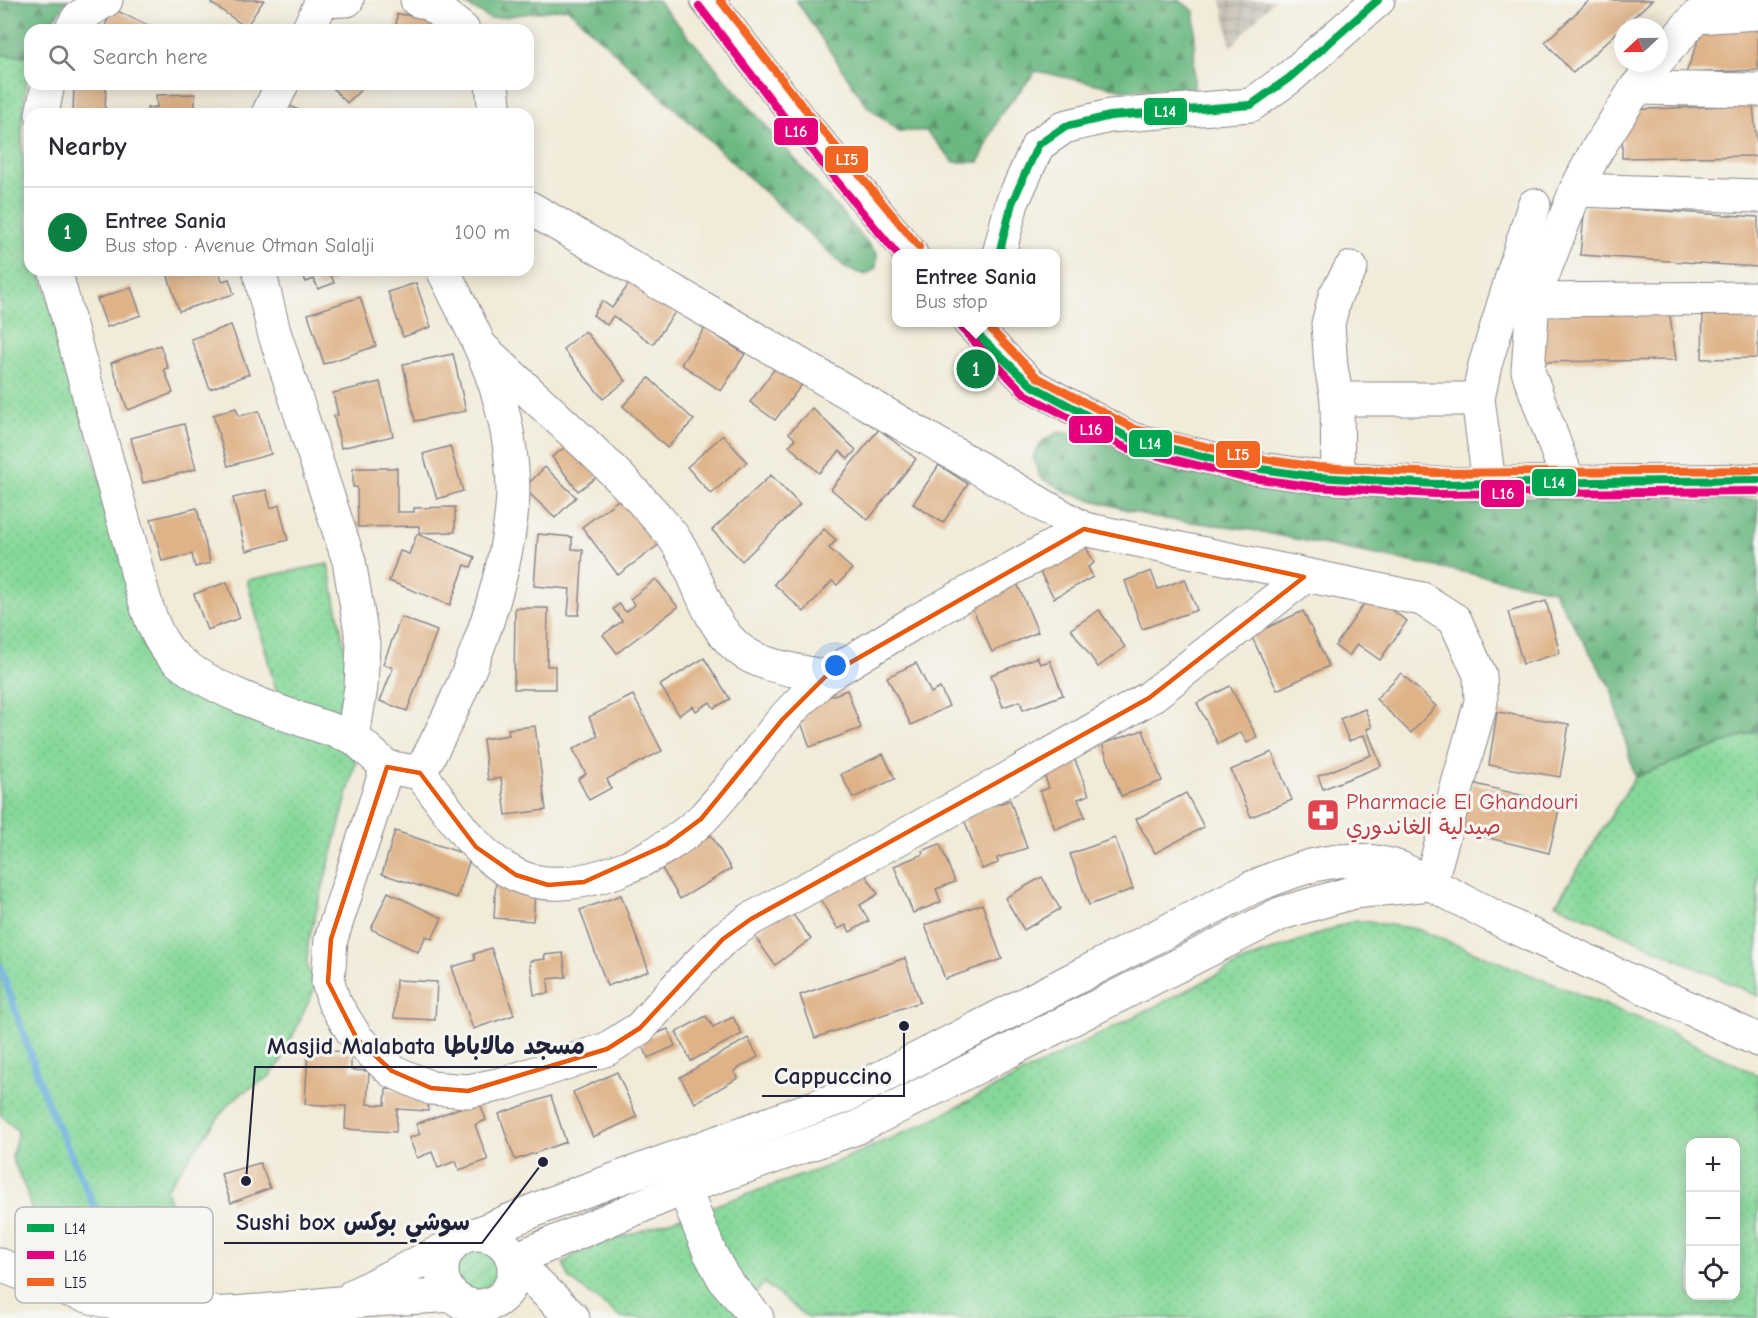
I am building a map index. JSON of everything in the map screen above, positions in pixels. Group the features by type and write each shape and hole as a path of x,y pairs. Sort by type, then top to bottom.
{"street":[{"path":"74,24 78,18 106,0"},
{"path":"312,24 330,0"},
{"path":"417,0 430,4 456,24"},
{"path":"707,0 792,110 907,249"},
{"path":"1000,249 1012,202 1038,145 1064,126 1110,116 1251,105 1289,78 1378,0"},
{"path":"1668,49 1696,17 1758,13"},
{"path":"1568,481 1528,371 1533,300 1576,190 1595,153 1646,75 1758,90"},
{"path":"43,108 47,90"},
{"path":"271,108 279,90"},
{"path":"493,90 494,108"},
{"path":"1576,190 1758,196"},
{"path":"1489,483 1478,399 1485,365 1534,205"},
{"path":"534,210 1083,529 1305,577 1422,599 1455,620 1479,675 1481,702 1430,884"},
{"path":"1338,478 1337,399 1331,367 1328,324 1335,296 1352,268"},
{"path":"57,276 140,579 163,645 188,668 235,694 353,737 387,767 420,773 477,847 516,875 548,885 584,882 627,866 666,845 702,819 782,720 825,676 915,622 1083,529"},
{"path":"260,276 274,332 349,561 363,644 361,687 353,737"},
{"path":"420,773 447,725 483,629 502,569 513,505 504,416 481,347 446,276"},
{"path":"1533,300 1758,298"},
{"path":"978,327 1030,385 1131,439 1248,467 1338,478 1436,484 1758,480"},
{"path":"481,347 627,486 669,531 721,633 741,651 773,665 825,676"},
{"path":"1337,399 1478,399"},
{"path":"387,767 331,939 328,982 334,1002 357,1039 392,1071 431,1088 468,1091 503,1084 607,1049 640,1028 723,939 751,919 1004,781 1149,698 1305,577"},
{"path":"336,1303 463,1240 562,1199 845,1096 1251,888 1290,872 1351,858 1368,859 1400,868 1758,1040"},
{"path":"513,1260 684,1188 856,1128 904,1106 1282,913 1354,891 1430,884"},
{"path":"684,1188 710,1253 724,1279 757,1318"},
{"path":"513,1260 514,1272 508,1310 472,1306 451,1295 444,1284 443,1259 463,1240 499,1241 513,1260 573,1318"},
{"path":"0,1265 15,1270"},
{"path":"116,1303 164,1312 208,1314 283,1311 336,1303 451,1295"}],"highlighted area":[{"path":"1084,529 1304,577 1149,698 751,919 723,939 640,1028 607,1049 468,1091 431,1088 392,1071 357,1039 328,982 331,939 387,767 420,773 476,847 516,875 548,885 584,882 666,845 701,819 782,720 825,677"}],"shaded area":[{"path":"1221,0 1274,0 1231,47"}],"green space":[{"path":"0,0 68,0 50,24 24,24 24,56 0,55"},
{"path":"459,0 657,0 877,254 876,268 866,275 847,269 567,8 490,19"},
{"path":"796,0 1179,0 1195,12 1194,89 1162,88 1129,91 1036,71 1000,115 979,162 954,162 926,131 899,131 866,105"},
{"path":"0,55 24,56 25,90 22,129 24,276 42,276 147,646 159,665 175,674 279,702 247,580 328,564 351,679 340,704 331,742 348,750 356,762 308,943 307,965 315,988 280,1063 269,1077 240,1094 226,1107 166,1189 171,1207 31,1207 12,1158 18,1131 0,1114"},
{"path":"1058,432 1083,435 1117,448 1436,496 1758,499 1758,730 1635,777 1611,688 1553,590 1241,528 1156,518 1068,493 1040,477 1033,457 1043,441"},
{"path":"1758,730 1758,996 1556,904 1635,777"},
{"path":"1355,920 1417,929 1653,1024 1758,1075 1758,1318 808,1318 764,1283 737,1318 622,1318 570,1279 563,1263 579,1252 820,1169 921,1125 1244,961"},
{"path":"479,1245 496,1252 503,1269 496,1286 479,1293 462,1286 455,1269 462,1252"}],"building":[{"path":"213,0 264,0 248,24 242,24 211,3"},
{"path":"1590,0 1652,0 1633,18 1614,18 1614,35 1573,73 1545,42"},
{"path":"113,9 145,24 106,24"},
{"path":"397,14 449,20 449,24 396,24"},
{"path":"1758,24 1758,70 1686,73 1704,26"},
{"path":"74,90 106,90 105,108 73,108"},
{"path":"335,90 361,90 347,103"},
{"path":"195,94 195,108 147,108 157,107 156,95"},
{"path":"1753,105 1758,156 1622,158 1623,110"},
{"path":"1585,206 1758,217 1758,267 1580,255"},
{"path":"636,274 680,305 653,344 613,316 607,325 593,315 602,301 612,308"},
{"path":"168,276 221,276 222,281 229,279 234,294 179,311"},
{"path":"304,276 331,276 334,283 318,289 314,279 306,282"},
{"path":"416,283 431,327 403,337 388,292"},
{"path":"131,287 141,315 107,327 97,299"},
{"path":"360,297 376,346 324,364 308,314"},
{"path":"1758,308 1758,358 1702,359 1703,311"},
{"path":"1669,309 1676,360 1537,362 1538,314"},
{"path":"231,325 249,374 210,389 191,339"},
{"path":"705,328 745,354 721,391 681,364"},
{"path":"585,331 626,381 603,399 563,349"},
{"path":"160,345 168,368 164,369 173,393 128,410 111,363"},
{"path":"453,354 466,411 415,421 403,364"},
{"path":"784,356 809,375 775,420 750,402"},
{"path":"649,378 694,420 667,448 623,406"},
{"path":"380,382 393,436 341,448 334,416 338,415 333,393"},
{"path":"236,408 239,416 259,411 271,454 228,466 213,415"},
{"path":"812,408 856,450 848,459 840,451 819,473 789,446 795,439 789,433"},
{"path":"184,424 196,469 143,483 131,438"},
{"path":"879,429 916,459 868,520 831,489"},
{"path":"723,435 747,462 711,494 687,467"},
{"path":"572,442 598,476 578,491 552,457"},
{"path":"450,446 463,491 437,499 423,454"},
{"path":"939,465 968,484 943,523 913,504"},
{"path":"545,467 576,497 555,518 524,488"},
{"path":"353,468 397,468 397,512 414,512 414,508 455,507 455,532 419,533 419,526 358,527 357,487 353,487"},
{"path":"771,475 800,505 742,561 712,530"},
{"path":"266,490 271,508 279,505 288,540 246,551 233,498"},
{"path":"625,495 661,543 618,575 582,527"},
{"path":"197,508 210,563 195,567 192,554 162,561 151,519"},
{"path":"824,529 836,540 829,548 852,569 837,585 832,581 804,612 774,584"},
{"path":"417,534 475,557 471,567 465,565 450,605 389,581 400,551 409,554"},
{"path":"538,534 572,537 572,549 583,550 579,615 568,615 570,589 534,586"},
{"path":"1081,537 1094,563 1088,567 1093,577 1054,598 1034,561"},
{"path":"1151,571 1158,589 1185,579 1197,610 1142,629 1125,581"},
{"path":"656,579 678,607 617,653 603,635 622,621 613,609 619,604 626,612 635,605 630,599"},
{"path":"227,582 240,618 207,630 194,594"},
{"path":"1017,583 1038,632 992,652 970,603"},
{"path":"1370,595 1407,621 1380,660 1357,644 1349,656 1335,646"},
{"path":"1546,601 1560,653 1523,664 1508,612"},
{"path":"515,608 548,608 547,666 555,666 555,689 514,689"},
{"path":"1099,610 1125,647 1098,667 1071,629"},
{"path":"1303,611 1329,666 1277,690 1251,635"},
{"path":"401,617 437,631 407,711 380,701 393,668 383,664"},
{"path":"1037,657 1040,664 1050,661 1063,695 1023,710 1020,701 1003,707 991,675"},
{"path":"704,658 730,699 714,708 710,702 696,711 693,706 679,715 660,685"},
{"path":"916,663 931,693 940,688 949,706 911,725 887,677"},
{"path":"1401,673 1436,706 1411,733 1376,699"},
{"path":"1230,686 1257,737 1247,743 1241,732 1218,744 1197,703"},
{"path":"847,690 861,728 810,747 796,709"},
{"path":"633,695 662,751 607,779 611,788 589,800 578,779 586,774 573,749 598,736 589,717"},
{"path":"1365,709 1372,727 1367,729 1381,766 1323,789 1318,776 1371,755 1364,735 1349,741 1340,719"},
{"path":"1497,712 1569,724 1560,777 1489,765"},
{"path":"535,726 546,810 506,815 501,778 488,780 483,739 509,735 508,729"},
{"path":"1143,730 1162,781 1121,796 1102,744"},
{"path":"1272,752 1292,800 1251,817 1231,770"},
{"path":"883,754 895,779 853,798 841,774"},
{"path":"1075,760 1089,795 1078,799 1085,817 1055,829 1040,791 1049,788 1043,772"},
{"path":"1472,783 1560,805 1549,853 1461,831"},
{"path":"1186,793 1204,827 1155,853 1136,819"},
{"path":"1010,800 1027,848 997,858 998,863 982,869 963,816"},
{"path":"395,831 471,856 457,898 382,874"},
{"path":"711,835 731,869 680,899 654,855 687,849"},
{"path":"1115,838 1133,889 1089,905 1070,854"},
{"path":"940,844 955,882 936,889 941,902 913,913 894,866"},
{"path":"864,872 878,894 860,905 869,921 850,932 846,925 838,929 820,899"},
{"path":"1042,877 1060,909 1024,930 1005,898"},
{"path":"496,878 536,881 533,921 494,918"},
{"path":"388,892 442,918 432,939 426,936 418,952 371,929"},
{"path":"621,895 649,971 607,986 580,910"},
{"path":"982,904 1002,959 945,979 925,925"},
{"path":"788,908 811,939 775,965 753,934"},
{"path":"491,948 514,1015 473,1029 452,967 475,960 474,954"},
{"path":"563,953 566,977 548,979 549,993 534,995 530,961 545,959 544,955"},
{"path":"905,958 920,1002 815,1038 800,995"},
{"path":"396,980 437,982 435,1020 394,1018"},
{"path":"706,1016 713,1027 733,1017 742,1034 691,1061 676,1032"},
{"path":"668,1029 675,1046 648,1058 641,1040"},
{"path":"748,1038 758,1057 734,1071 738,1078 695,1103 680,1077"},
{"path":"308,1050 351,1052 351,1070 369,1071 367,1104 385,1105 386,1089 429,1091 428,1111 397,1109 396,1132 345,1129 346,1106 305,1104"},
{"path":"617,1072 637,1117 593,1137 573,1092"},
{"path":"551,1096 566,1142 515,1160 499,1114"},
{"path":"479,1101 486,1120 475,1125 488,1160 459,1170 456,1161 438,1168 432,1152 417,1158 409,1138 420,1134 416,1124"},
{"path":"260,1163 270,1188 231,1203 221,1174"}],"waterway":[{"path":"0,966 47,1102 95,1207"}],"transit line":[{"name":"LI5","path":"720,0 800,103 919,247"},
{"name":"L14","path":"1000,249 1012,203 1038,145 1064,127 1110,116 1251,105 1289,78 1378,0"},
{"name":"L16","path":"699,6 784,117 893,249"},
{"name":"LI5","path":"989,327 1037,377 1135,429 1249,457 1318,467 1436,473 1758,470"},
{"name":"L16","path":"962,329 1025,394 1126,448 1245,477 1316,487 1435,494 1758,491"},
{"name":"L14","path":"980,337 1031,385 1131,439 1247,467 1317,477 1436,484 1758,480"}],"place":[{"name":"Entree Sania","path":"976,369"},
{"name":"Pharmacie El Ghandouri صيدلية الغاندوري","path":"1323,815"},
{"name":"Cappuccino","path":"904,1026"},
{"name":"Sushi box سوشي بوكس","path":"543,1162"},
{"name":"Masjid Malabata مسجد مالاباطا","path":"246,1181"}]}
